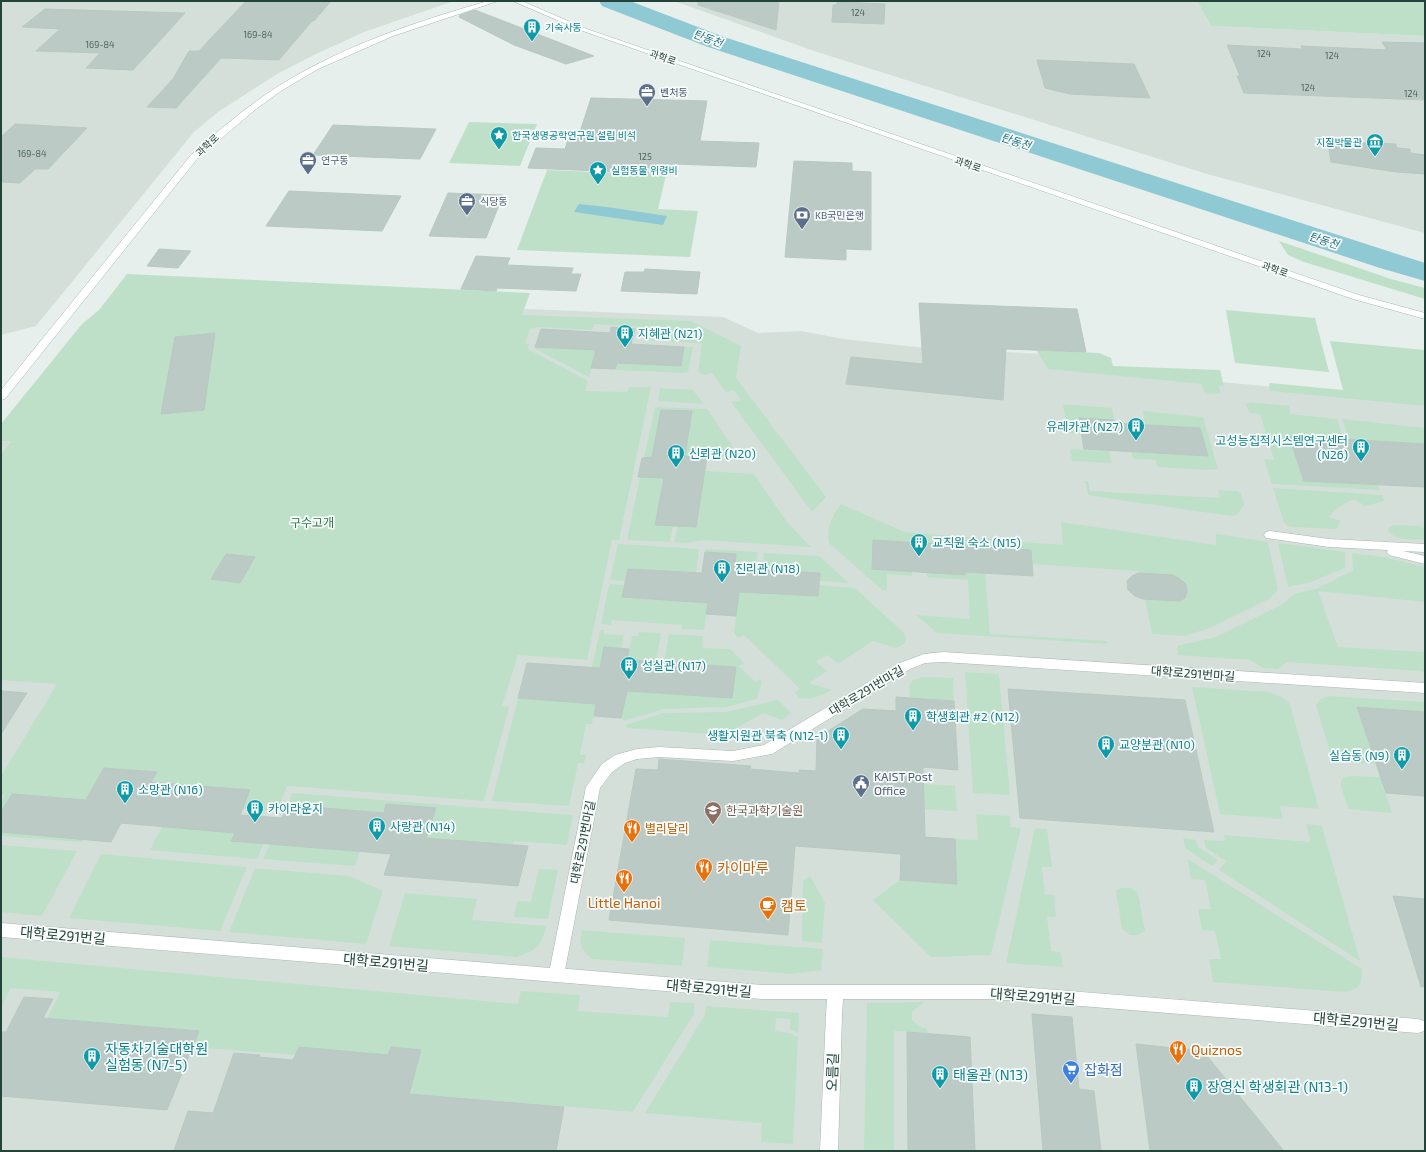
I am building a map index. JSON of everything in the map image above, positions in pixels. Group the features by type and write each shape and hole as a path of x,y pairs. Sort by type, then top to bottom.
{"street":[{"name":"과학로","path":"1,397 194,157 228,125 291,81 360,47 411,27 495,1"},
{"name":"과학로","path":"516,1 582,29 848,122 1348,294 1425,316"},
{"path":"1270,534 1329,543 1425,548"},
{"path":"1372,546 1425,560"},
{"name":"대학로291번마길","path":"556,976 593,787 607,768 620,759 648,752 733,756 766,750 905,666 924,659 943,657 1425,688"},
{"name":"대학로291번길","path":"1,930 762,992 993,992 1418,1026"},
{"name":"오름길","path":"829,1151 834,992"}],"shaded area":[{"path":"1,1 454,1 364,32 314,55 277,74 218,112 194,132 36,326 1,335"},
{"path":"674,1 1197,1 1211,26 1425,36 1425,233 1207,174 817,52"},
{"name":"한국과학기술원","path":"527,309 723,317 758,333 801,331 843,339 916,347 1079,356 1083,369 1425,401 1425,1151 1,1151 1,441 12,441 488,315"}],"green space":[{"path":"1197,1 1425,1 1425,36 1211,26"},
{"path":"469,122 537,124 520,166 449,163"},
{"path":"547,170 666,175 658,209 698,211 690,257 517,250"},
{"path":"1279,241 1391,279 1425,288 1425,299 1304,262 1288,255"},
{"name":"구수고개","path":"127,274 530,293 522,315 691,321 741,346 736,378 826,497 812,512 731,402 741,400 734,390 726,392 712,373 703,375 698,372 702,343 646,340 649,327 594,324 592,330 539,327 530,329 525,343 529,344 528,349 588,381 585,391 627,392 629,387 651,387 619,540 612,540 587,660 518,655 502,706 509,707 484,801 287,786 277,811 242,809 250,790 151,782 156,772 104,768 86,800 12,794 1,812 1,802 5,795 1,795 1,776 57,684 1,680 1,455 11,441 1,441 1,424 82,324 99,310"},
{"path":"1226,310 1315,318 1329,372 1235,363"},
{"path":"1330,341 1425,350 1425,406 1270,391 1269,383 1343,390"},
{"path":"684,347 693,347 688,372 615,370 617,363 681,366"},
{"path":"534,348 596,350 589,377"},
{"path":"1036,350 1099,353 1111,358 1113,366 1220,370 1224,386 1219,386 1220,393 1211,394 1203,391 1202,384 1048,369"},
{"path":"660,388 693,390 704,404 658,401"},
{"path":"1251,402 1289,406 1290,414 1337,419 1344,439 1289,436 1304,480 1378,485 1380,490 1272,484 1264,459 1274,460 1260,414 1249,413 1246,404"},
{"path":"1063,404 1112,408 1114,420 1080,418 1082,434 1068,433"},
{"path":"655,407 707,409 738,454 738,458 685,455 692,412 662,410 652,458 644,458"},
{"path":"1143,411 1203,417 1218,469 1209,470 1157,467 1156,460 1133,459 1131,452 1208,456 1200,428 1145,425"},
{"path":"1342,419 1425,428 1425,444 1349,440"},
{"path":"1070,449 1109,451 1112,463 1072,461"},
{"path":"705,471 754,474 787,522 811,547 703,540 685,543 674,542 678,526"},
{"path":"640,477 664,478 655,524 673,526 670,542 627,540"},
{"path":"1085,481 1088,481 1090,491 1220,498 1218,490 1238,491 1241,494 1244,505 1237,515 1231,516 1092,496 1088,494"},
{"path":"1273,488 1382,495 1385,501 1365,506 1354,499 1344,504 1329,517 1340,521 1337,529 1293,527 1284,523"},
{"path":"841,504 905,532 1063,545 1061,522 1216,545 1216,534 1268,542 1278,590 1269,599 1210,628 1184,636 1152,634 1139,571 1032,564 1031,550 985,573 990,634 1107,641 1107,644 937,633 916,615 970,619 968,580 927,577 927,572 965,575 964,546 873,540 872,569 912,571 912,576 887,574 887,590 882,590 829,543 828,532 830,522"},
{"path":"1395,525 1419,526 1425,528 1425,540 1405,539 1392,534 1388,531 1389,527"},
{"path":"1278,543 1345,552 1345,568 1311,582 1288,587"},
{"path":"618,544 699,549 696,573 628,569 625,581 610,580"},
{"path":"706,549 758,552 756,569 735,568 736,554 705,552"},
{"path":"764,553 819,556 849,583 819,581 763,570"},
{"path":"1352,553 1384,557 1425,567 1425,602 1318,591 1338,647 1425,652 1425,673 1421,671 1287,662 1278,669 1263,668 1250,660 1178,655 1177,646 1216,637 1281,605 1294,594 1318,588 1353,570"},
{"path":"609,584 624,585 622,597 708,603 704,630 682,629 682,625 612,620 611,625 601,624"},
{"path":"819,585 855,588 904,633 906,639 904,644 896,648 873,641 838,664 827,655 816,662 827,671 809,683 832,690 816,697 799,698 795,692 800,689 744,635 739,638 734,633 739,592 818,596"},
{"path":"600,630 604,630 604,634 624,635 621,649 600,668 592,667"},
{"path":"639,632 661,633 656,662 627,660 632,636 638,636"},
{"path":"669,634 703,636 702,648 730,649 744,663 739,666 755,682 760,679 762,682 757,699 726,707 664,709 624,721 621,718 627,691 732,698 736,667 664,662"},
{"path":"965,672 999,674 1010,795 973,793"},
{"path":"923,677 953,678 954,701 910,698 909,686 913,680"},
{"path":"1192,687 1269,692 1282,697 1290,704 1319,809 1280,806 1283,819 1220,814"},
{"path":"1329,696 1425,702 1425,712 1357,707 1376,764 1347,762 1330,752 1316,705 1320,699"},
{"path":"518,698 596,704 592,724 586,724 580,755 586,755 584,763 578,763 569,806 492,801"},
{"path":"778,700 791,713 782,720 763,713 724,735 627,728 625,725 664,713 726,712"},
{"path":"1344,777 1380,777 1392,813 1348,809 1341,786 1341,781"},
{"path":"924,784 955,786 957,811 924,809"},
{"path":"292,793 573,815 567,845 514,841 513,845 426,838 435,808 387,804 384,813 288,805"},
{"path":"976,814 1010,816 1011,827 1021,828 991,955 931,957 873,900 955,839 978,840"},
{"path":"1306,824 1322,826 1360,961 1219,870 1226,861 1206,848 1204,840 1225,841 1224,835 1311,842"},
{"path":"162,827 235,832 231,840 264,843 257,859 150,850"},
{"path":"1035,828 1047,829 1052,867 1042,867 1045,894 1054,895 1056,917 1047,917 1051,951 1061,952 1063,967 1006,963"},
{"path":"1,832 84,839 83,842 1,836"},
{"path":"1183,838 1196,840 1198,847 1218,860 1212,866 1185,848"},
{"path":"270,844 360,851 355,866 263,859"},
{"path":"1,845 77,851 42,916 1,912"},
{"path":"101,854 247,867 220,931 69,918"},
{"path":"1188,859 1362,969 1361,983 1357,988 1345,992 1213,982 1209,959 1221,959 1215,931 1202,930 1198,909 1211,909 1205,880 1191,879"},
{"path":"255,868 349,876 383,891 366,944 229,932"},
{"path":"539,869 558,870 548,919 514,917 517,901 531,902"},
{"path":"810,876 825,903 822,943 802,941 803,881"},
{"path":"1122,888 1131,888 1138,893 1145,931 1138,935 1130,935 1122,929 1116,891"},
{"path":"405,893 477,899 472,920 546,926 537,947 516,957 389,946"},
{"path":"582,930 685,938 682,966 592,959 581,946"},
{"path":"710,940 823,949 821,970 791,974 707,967"},
{"path":"1,957 518,1004 521,991 580,995 578,1011 668,1017 670,1002 694,1003 694,1014 633,1112 403,1093 409,1065 417,1066 421,1050 391,1047 388,1058 372,1054 299,1047 295,1055 192,1047 47,1019 60,992 11,988 1,1008"},
{"path":"924,1002 912,1012 912,1020 919,1026 927,1029 928,1033 894,1031 894,1151 864,1150 867,1003"},
{"path":"706,1006 799,1013 798,1033 790,1029 790,1019 776,1018 775,1031 789,1033 798,1037 793,1144 761,1142 762,1123 645,1113 705,1015"}],"water":[{"path":"579,204 667,216 663,225 574,212"}],"building":[{"path":"246,1 331,1 279,60 221,58 176,108 147,107 173,79 189,51 199,51"},
{"path":"698,1 779,1 776,30 698,5"},
{"path":"837,2 885,4 884,24 832,22 833,5 837,5"},
{"path":"45,9 185,13 133,70 86,68 100,53 36,51 60,29 22,27"},
{"name":"기숙사동","path":"475,10 594,56 566,64 514,45 459,17 460,15"},
{"path":"1382,42 1425,43 1425,100 1244,93 1237,76 1240,76 1227,45 1303,49 1301,46 1387,50"},
{"path":"1037,60 1134,64 1150,98 1070,94 1045,88"},
{"path":"591,98 707,101 700,141 759,143 756,167 674,164 672,174 528,168 536,148 565,149 571,131 580,132"},
{"path":"15,124 87,128 48,169 35,169 20,183 1,182 1,137"},
{"path":"333,125 436,129 420,159 313,155"},
{"name":"지질박물관","path":"1345,142 1396,144 1397,148 1410,149 1410,153 1425,155 1425,174 1396,172 1331,162 1328,143 1344,144"},
{"path":"794,161 852,163 852,171 871,172 871,250 846,249 846,260 785,257"},
{"path":"289,191 401,196 382,231 266,226"},
{"name":"식당동","path":"448,193 503,195 486,238 429,236"},
{"path":"159,249 191,251 178,268 147,266"},
{"path":"476,256 510,258 507,265 573,268 571,274 581,274 576,291 497,288 496,291 461,289"},
{"path":"645,269 700,272 697,294 621,291 625,272 644,272"},
{"path":"919,303 1077,309 1086,352 1006,349 1003,400 846,384 851,357 923,364"},
{"name":"지혜관 (N21)","path":"611,327 635,329 631,344 684,347 681,366 617,363 615,369 591,368 596,350 535,347 541,329 610,333"},
{"path":"215,333 204,410 161,414 175,337"},
{"name":"신뢰관 (N20)","path":"661,410 692,411 685,456 707,457 696,527 655,525 664,478 638,477 642,458 652,457"},
{"name":"유레카관 (N27)","path":"1079,418 1114,420 1115,423 1200,428 1208,456 1084,449"},
{"name":"고성능집적시스템연구센터 (N26)","path":"1289,436 1425,444 1425,487 1304,481"},
{"name":"교직원 숙소 (N15)","path":"873,540 1031,550 1033,576 965,572 965,575 872,569"},
{"name":"진리관 (N18)","path":"705,552 736,554 735,568 820,573 818,596 739,592 736,616 706,614 708,603 622,597 628,569 702,573"},
{"path":"226,554 255,557 240,583 211,579"},
{"path":"1138,573 1173,575 1186,584 1187,592 1185,598 1179,601 1143,599 1135,596 1128,590 1127,581"},
{"name":"성실관 (N17)","path":"604,647 629,649 627,660 736,667 732,698 627,691 621,718 594,716 596,704 518,698 527,663 600,668"},
{"name":"교양분관 (N10)","path":"1008,689 1185,700 1214,832 1020,818"},
{"path":"1,691 27,693 1,734"},
{"path":"896,697 954,701 958,770 923,767 925,837 955,839 957,884 900,880 901,854 795,846 788,935 609,920 636,769 658,770 659,759 751,766 750,769 799,773 799,770 816,771 817,738 863,709 896,711"},
{"name":"실습동 (N9)","path":"1357,707 1425,712 1425,796 1386,793"},
{"path":"104,768 157,772 151,782 250,790 240,815 282,818 288,805 384,813 386,804 436,808 426,838 528,846 518,886 384,875 391,854 231,841 235,833 121,823 111,842 1,832 1,812 12,794 86,800"},
{"path":"1393,896 1425,899 1425,986 1421,987"},
{"name":"자동차기술대학원 실험동 (N7-5)","path":"24,997 53,999 43,1018 199,1031 167,1110 1,1096 1,1032 6,1032"},
{"name":"태울관 (N13)","path":"1032,1014 1072,1017 1079,1089 1094,1091 1101,1151 1043,1151"},
{"name":"태울관 (N13)","path":"907,1032 970,1037 975,1151 908,1151"},
{"name":"장영신 학생회관 (N13-1)","path":"1136,1044 1203,1051 1284,1151 1150,1151"},
{"path":"299,1047 388,1055 391,1047 421,1050 409,1094 564,1107 556,1151 174,1151 188,1111 213,1113 234,1053 293,1060"}],"waterway":[{"name":"탄동천","path":"610,1 716,42 1390,262 1425,272"}],"place":[{"name":"기숙사동","path":"532,42"},
{"name":"벤처동","path":"647,107"},
{"name":"한국생명공학연구원 설립 비석","path":"499,150"},
{"name":"지질박물관","path":"1375,157"},
{"name":"연구동","path":"308,175"},
{"name":"실험동물 위령비","path":"598,185"},
{"name":"식당동","path":"467,216"},
{"name":"KB국민은행","path":"802,230"},
{"name":"지혜관 (N21)","path":"625,348"},
{"name":"유레카관 (N27)","path":"1136,441"},
{"name":"고성능집적시스템연구센터 (N26)","path":"1361,462"},
{"name":"신뢰관 (N20)","path":"676,468"},
{"name":"교직원 숙소 (N15)","path":"919,557"},
{"name":"진리관 (N18)","path":"722,583"},
{"name":"성실관 (N17)","path":"629,680"},
{"name":"학생회관 #2 (N12)","path":"913,731"},
{"name":"생활지원관 북축 (N12-1)","path":"841,750"},
{"name":"교양분관 (N10)","path":"1106,759"},
{"name":"실습동 (N9)","path":"1402,770"},
{"name":"KAIST Post Office","path":"861,798"},
{"name":"소망관 (N16)","path":"125,804"},
{"name":"카이라운지","path":"255,823"},
{"name":"한국과학기술원","path":"713,825"},
{"name":"사랑관 (N14)","path":"377,841"},
{"name":"별리달리","path":"632,843"},
{"name":"카이마루","path":"704,882"},
{"name":"Little Hanoi","path":"624,893"},
{"name":"캠토","path":"768,920"},
{"name":"Quiznos","path":"1178,1064"},
{"name":"자동차기술대학원 실험동 (N7-5)","path":"92,1071"},
{"name":"잡화점","path":"1071,1084"},
{"name":"태울관 (N13)","path":"940,1089"},
{"name":"장영신 학생회관 (N13-1)","path":"1194,1101"}]}
